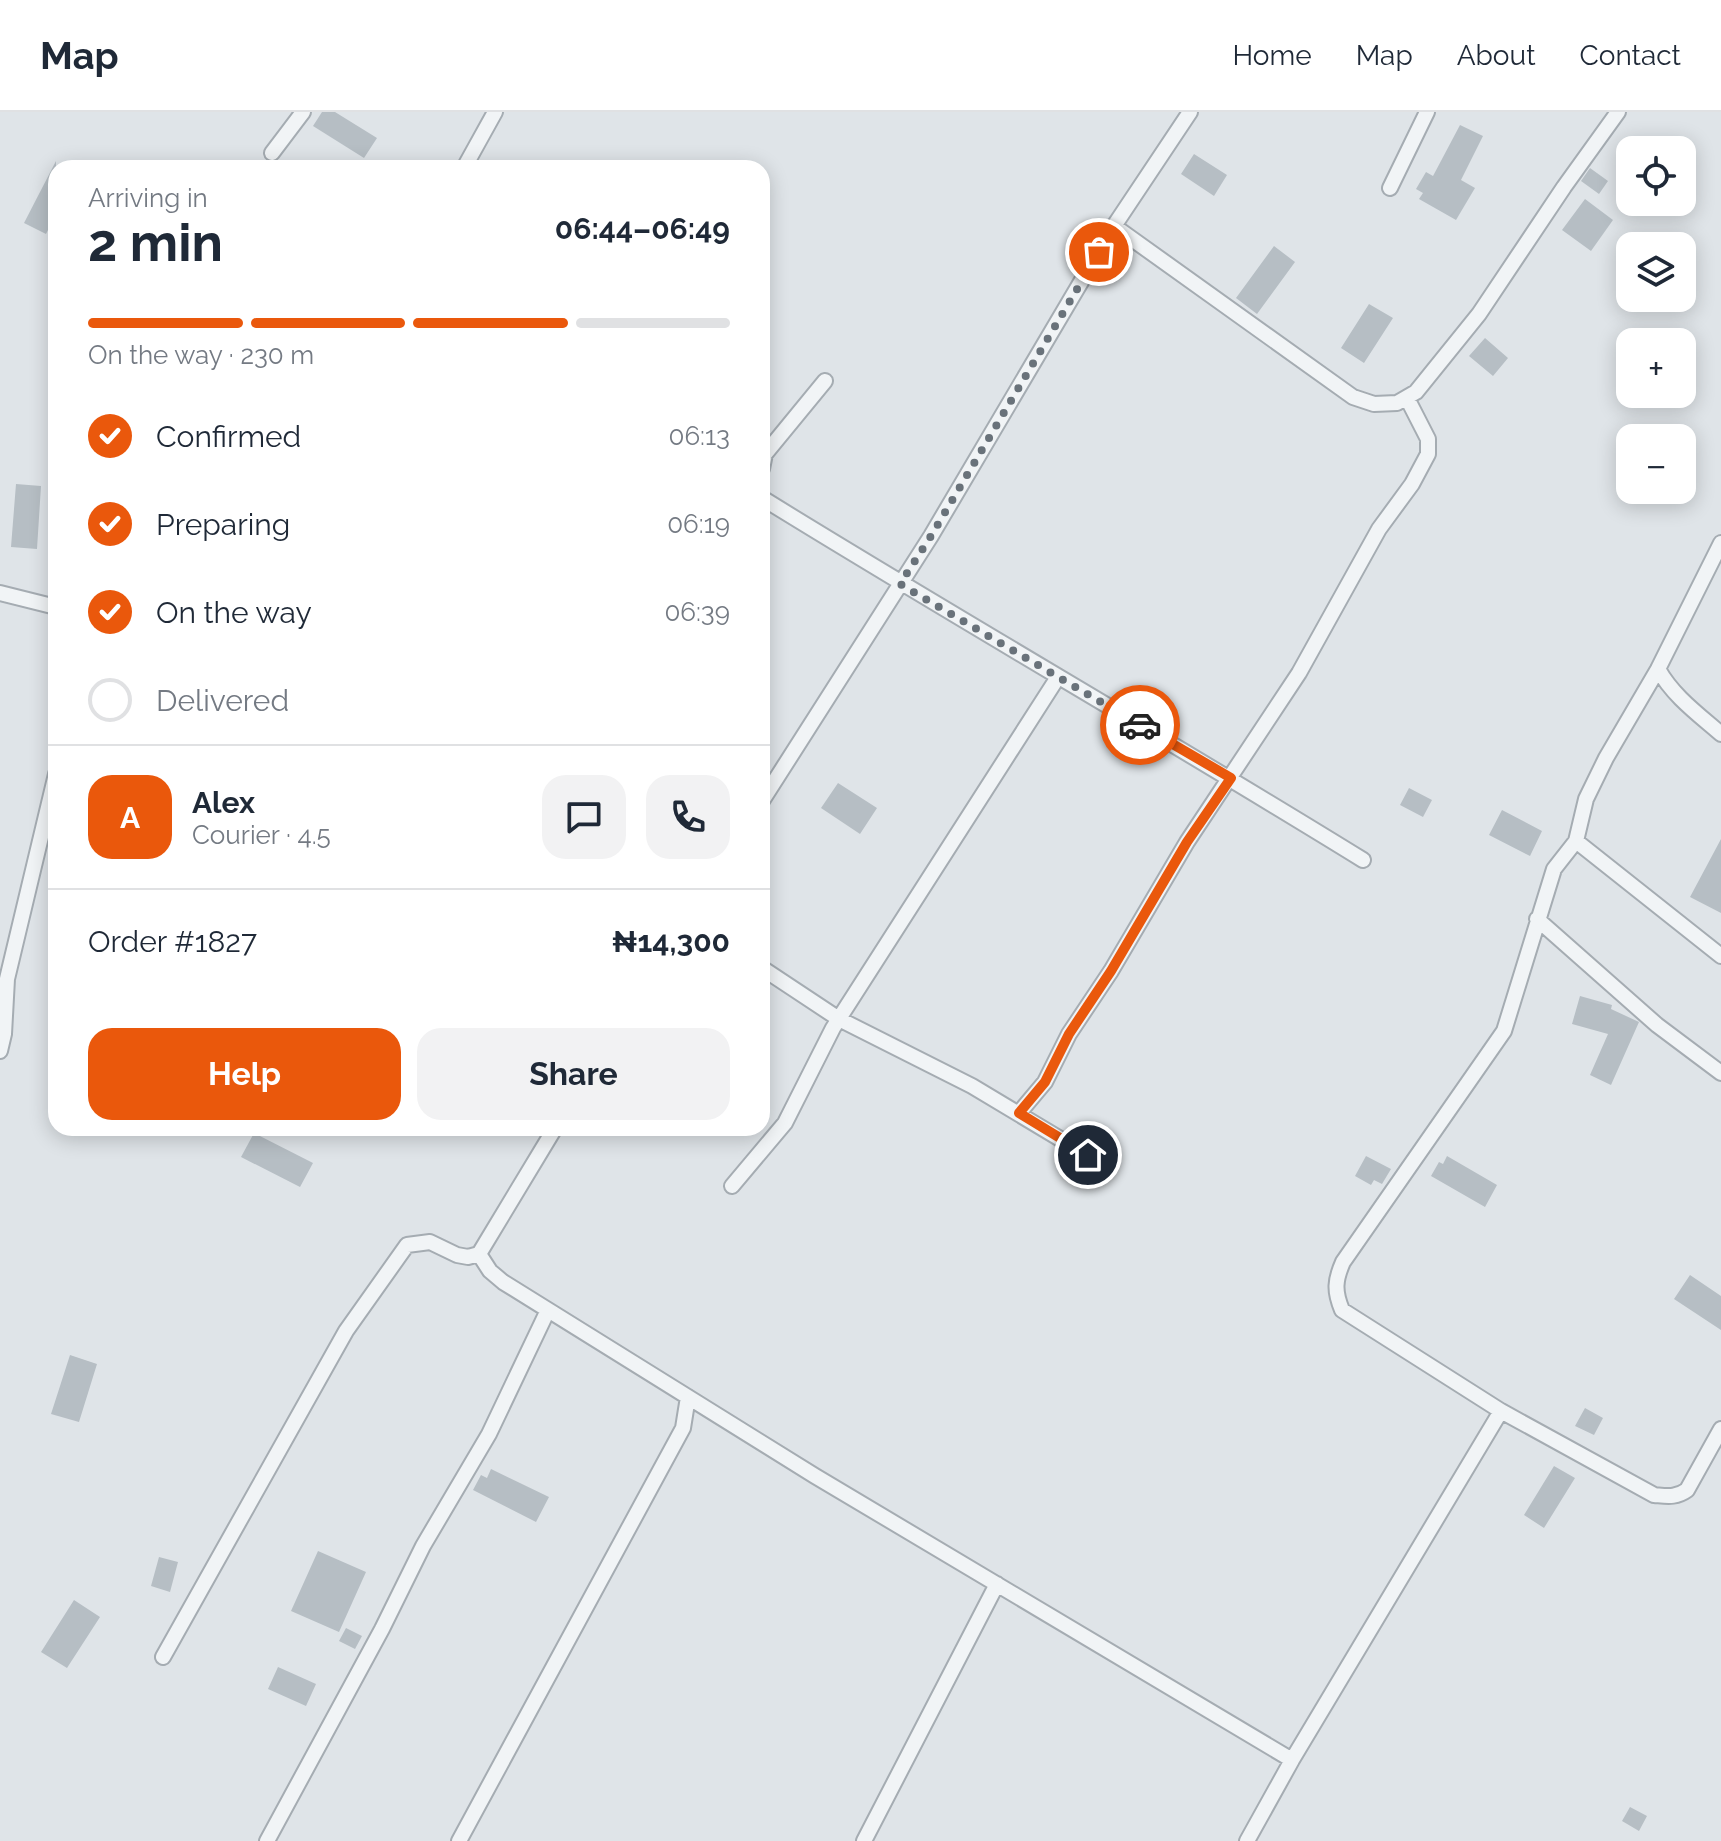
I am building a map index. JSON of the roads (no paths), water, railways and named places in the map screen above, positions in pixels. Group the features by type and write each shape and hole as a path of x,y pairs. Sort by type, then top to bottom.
{"street":[{"path":"272,153 303,112"},
{"path":"468,160 495,112"},
{"path":"770,788 931,536 1114,226 1190,112"},
{"path":"1390,188 1427,112"},
{"path":"1114,226 1353,397 1374,404 1397,403 1416,392 1479,314 1618,112"},
{"path":"770,448 825,381"},
{"path":"1019,1113 1045,1082 1069,1034 1111,971 1187,842 1299,673 1379,529 1412,484 1428,454 1428,439 1407,398"},
{"path":"770,503 1363,860"},
{"path":"1721,543 1658,669 1586,799 1576,841 1554,869 1504,1031 1343,1262 1335,1289 1342,1310 1501,1411 1654,1495 1679,1496 1687,1490 1721,1429"},
{"path":"0,593 48,605"},
{"path":"1658,669 1667,685 1721,734"},
{"path":"732,1186 785,1123 839,1019 1058,677"},
{"path":"0,1051 7,979 48,807"},
{"path":"1576,841 1721,956"},
{"path":"1537,919 1657,1025 1721,1073"},
{"path":"770,973 839,1019 1019,1113 1102,1164"},
{"path":"163,1657 346,1331 407,1245 430,1242 457,1255 468,1257 479,1254 550,1136"},
{"path":"479,1254 490,1271 548,1310 1292,1760"},
{"path":"267,1841 341,1708 423,1546 489,1434 548,1310"},
{"path":"459,1841 683,1428 688,1397"},
{"path":"1247,1841 1292,1760 1501,1411"},
{"path":"864,1841 997,1584"}]}
